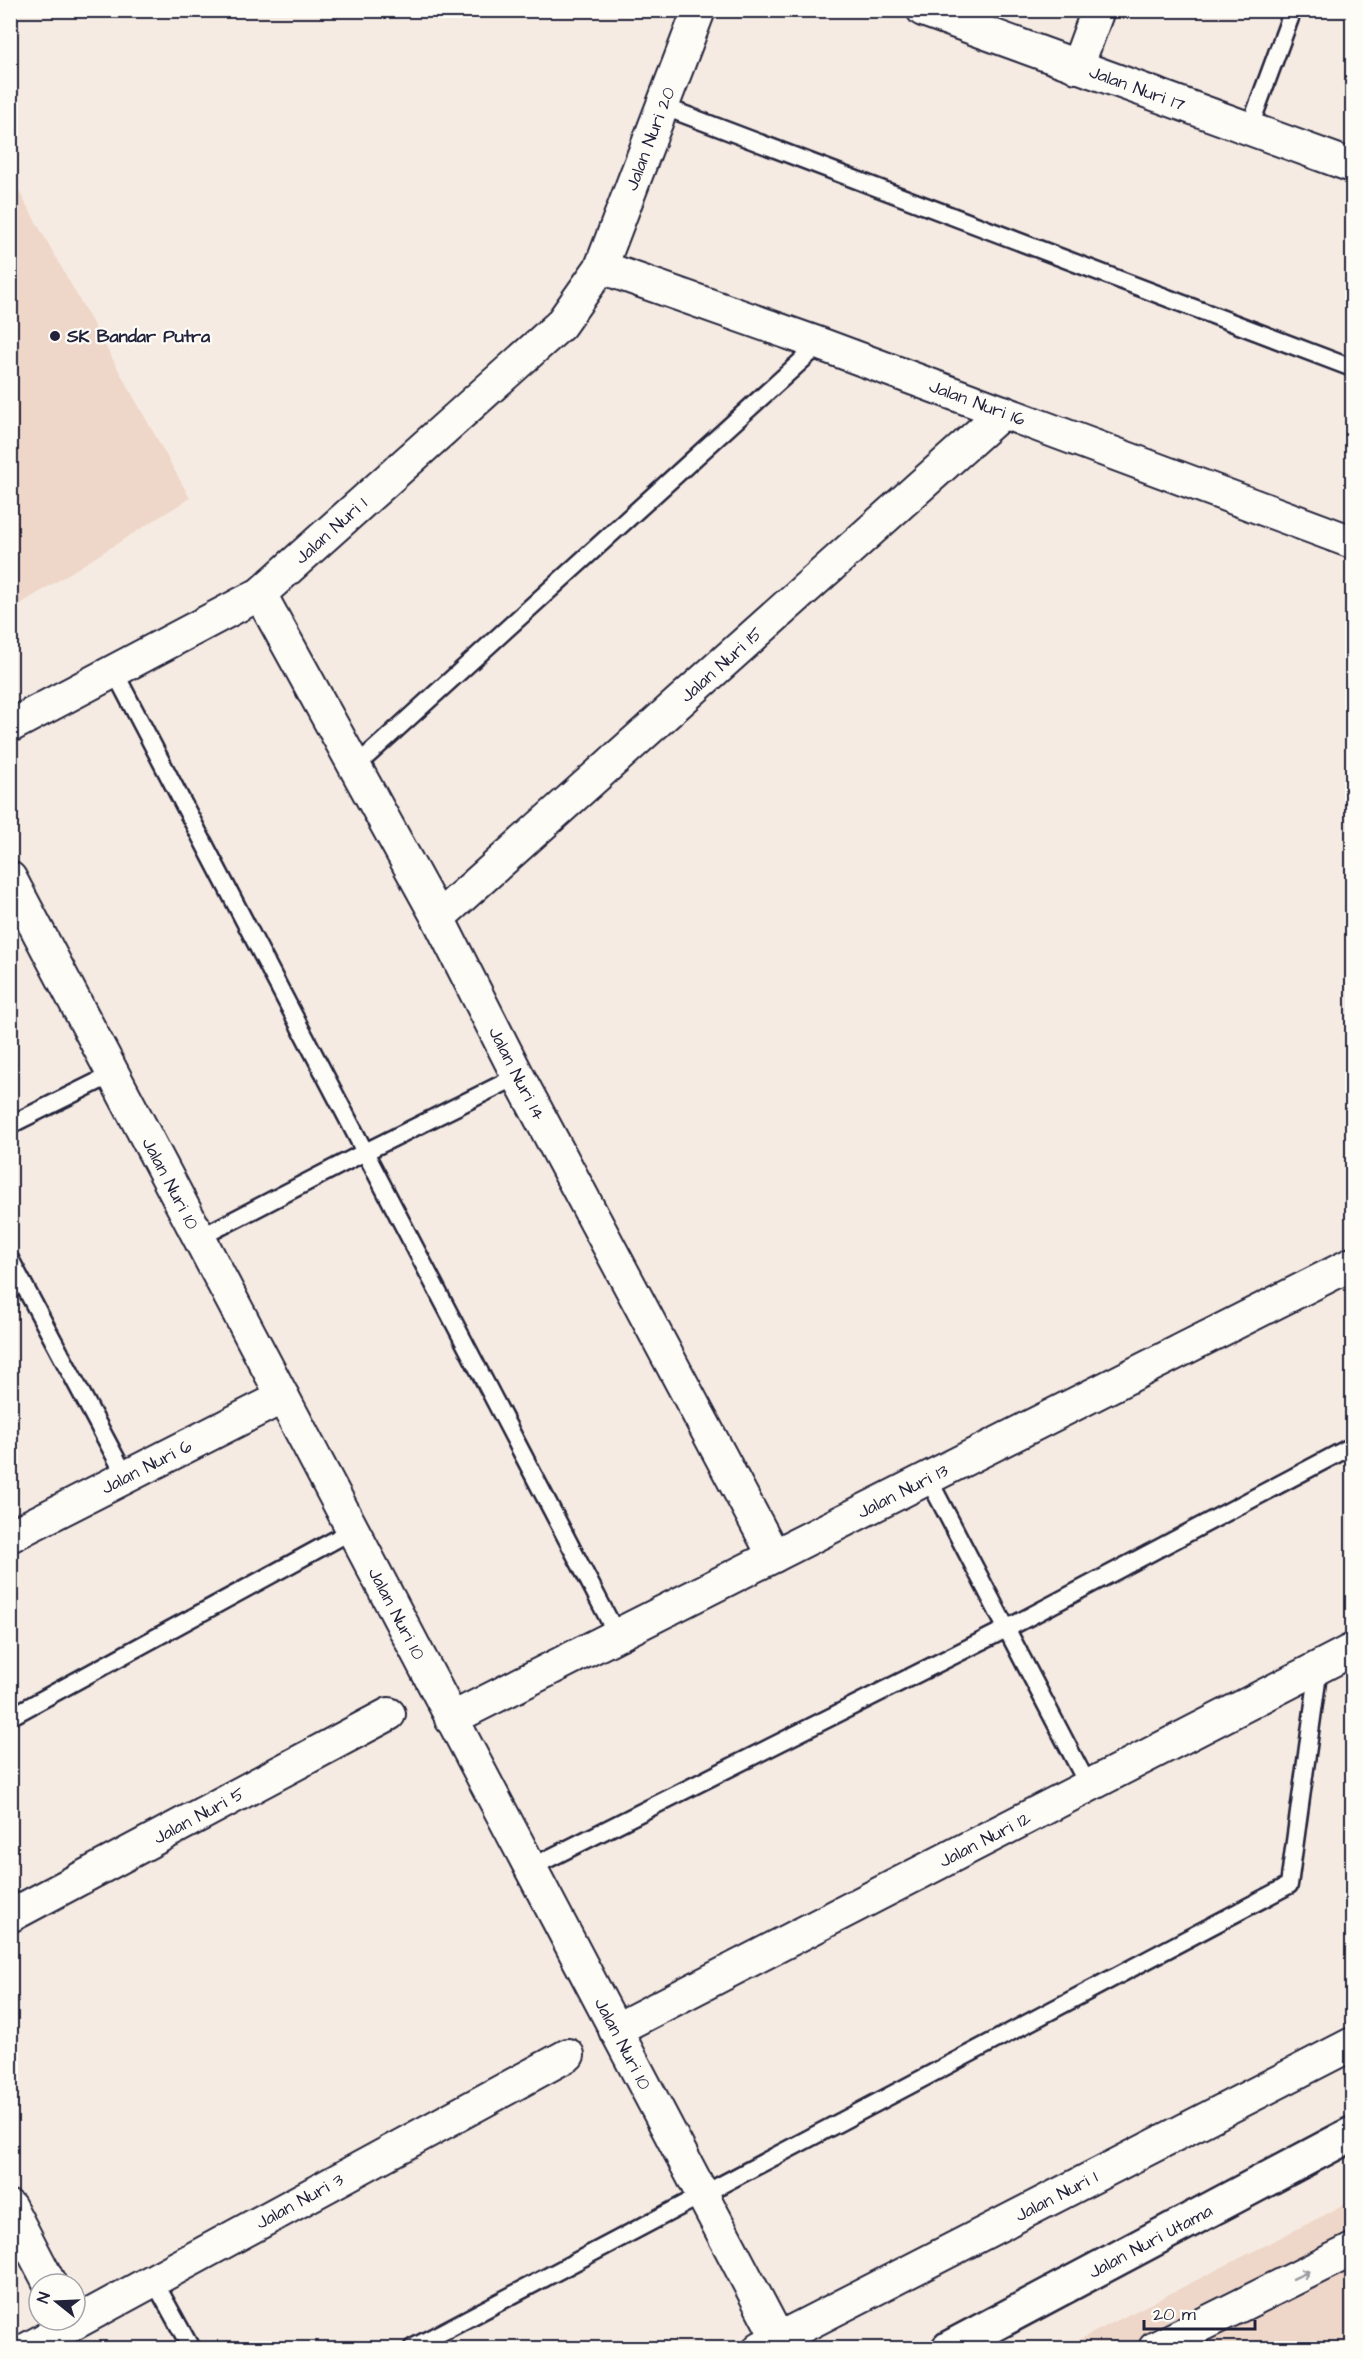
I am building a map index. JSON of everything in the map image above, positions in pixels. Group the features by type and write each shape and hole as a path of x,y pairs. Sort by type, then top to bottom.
{"street":[{"name":"Jalan Nuri 20","path":"601,267 699,10"},
{"name":"Jalan Nuri 17","path":"922,10 1353,166"},
{"path":"1077,67 1098,10"},
{"name":"Jalan Nuri 16","path":"601,267 820,344 1353,542"},
{"name":"Jalan Nuri 1","path":"10,726 260,594 560,325 601,267"},
{"name":"Jalan Nuri 15","path":"438,918 1003,412"},
{"name":"Jalan Nuri 14","path":"260,594 438,918 518,1076 774,1556"},
{"name":"Jalan Nuri 10","path":"10,878 702,2195 773,2345"},
{"name":"Jalan Nuri 13","path":"451,1719 1353,1264"},
{"name":"Jalan Nuri 6","path":"10,1536 283,1397"},
{"name":"Jalan Nuri 12","path":"615,2030 1353,1650"},
{"name":"Jalan Nuri 5","path":"10,1916 389,1714"},
{"name":"Jalan Nuri 1","path":"773,2345 1353,2044"},
{"name":"Jalan Nuri 3","path":"87,2314 154,2281 568,2055"},
{"name":"Jalan Nuri Utama","path":"949,2349 1353,2134"},
{"path":"10,2207 44,2272"},
{"path":"1175,2344 1353,2250"},
{"name":"Jalan Nuri 3","path":"29,2349 56,2332"}],"lane":[{"path":"1249,129 1293,10"},
{"path":"662,106 1353,368"},
{"path":"356,766 820,344"},
{"path":"114,671 618,1635"},
{"path":"10,1125 113,1074"},
{"path":"200,1238 518,1076"},
{"path":"10,1259 126,1477"},
{"path":"530,1868 1006,1629 1353,1446"},
{"path":"928,1478 1089,1787"},
{"path":"10,1717 353,1530"},
{"path":"412,2349 1289,1885 1319,1667"},
{"path":"154,2281 191,2349"}],"shaded area":[{"name":"SK Bandar Putra","path":"10,175 190,498 11,610 10,610"},
{"path":"1352,2201 1352,2348 1063,2348"}],"place":[{"name":"SK Bandar Putra","path":"55,336"}]}
